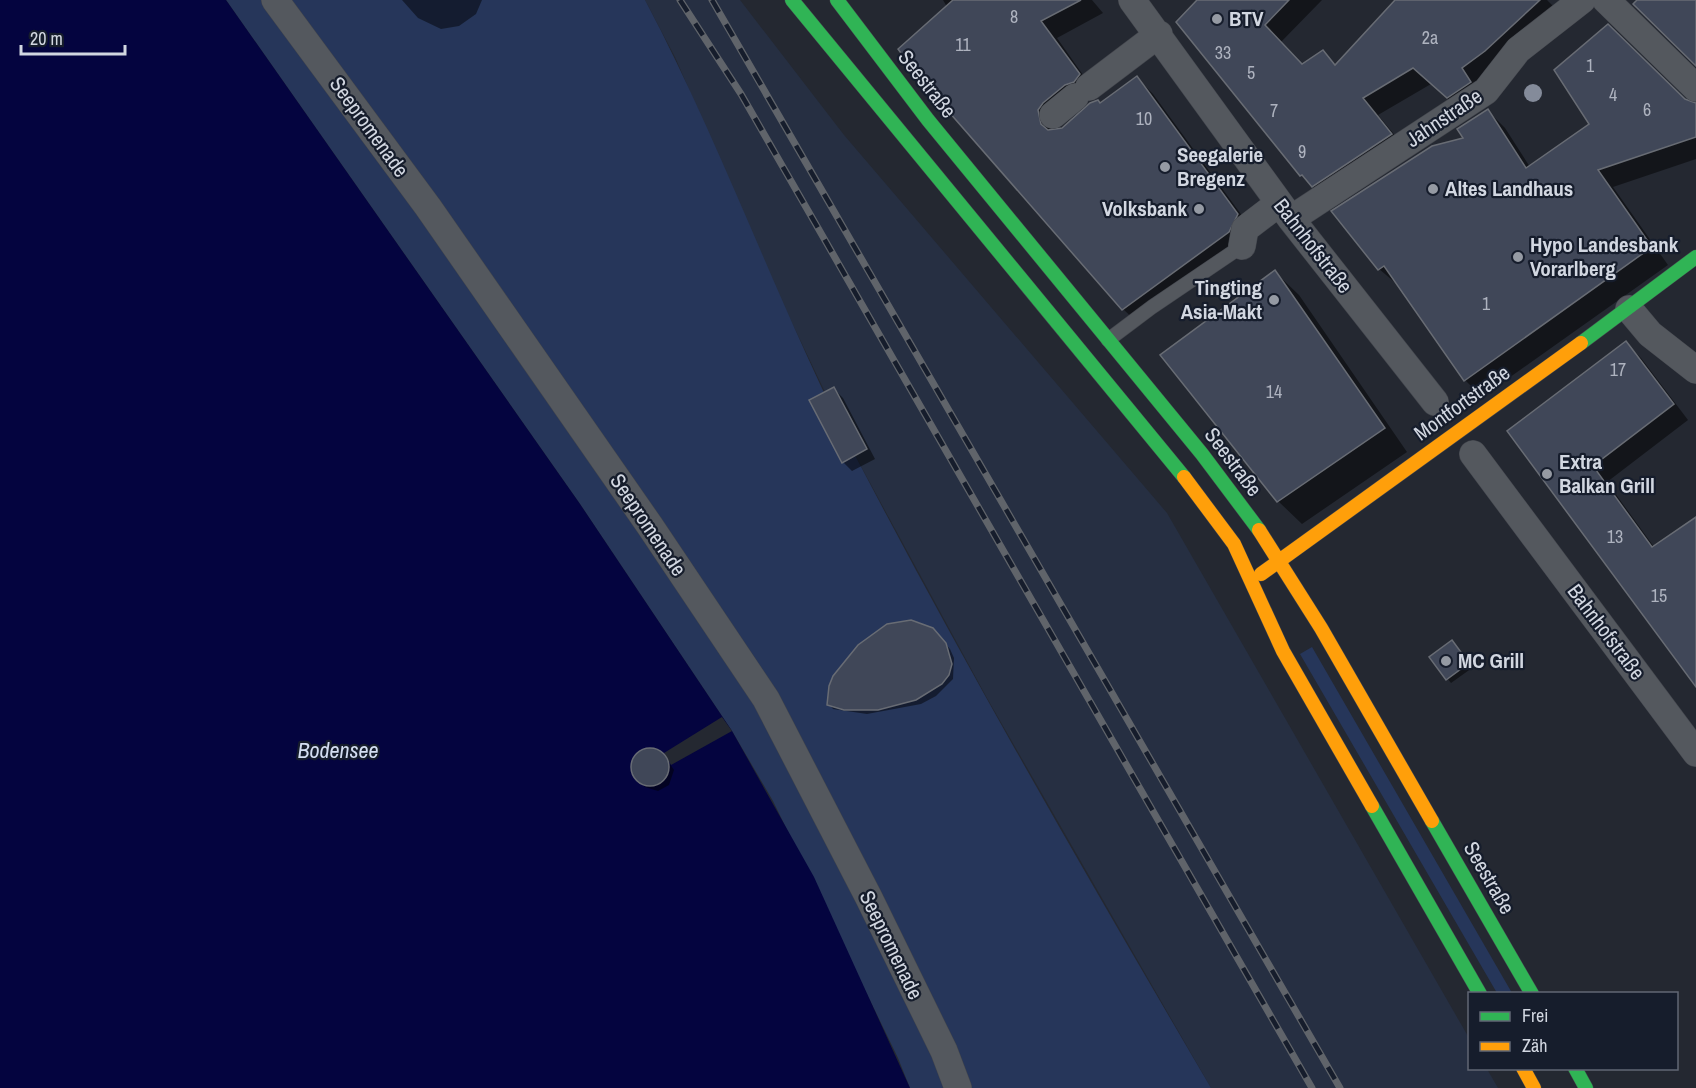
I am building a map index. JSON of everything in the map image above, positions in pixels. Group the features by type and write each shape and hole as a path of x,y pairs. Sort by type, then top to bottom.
{"main road":[{"path":"792,0 1178,469 1234,544 1283,651 1479,992"},
{"name":"Seestraße","path":"837,0 928,120 1202,454 1278,561 1320,628 1531,992"},
{"name":"Montfortstraße","path":"1251,581 1629,309 1696,257"},
{"path":"1524,1070 1534,1088"},
{"path":"1576,1070 1586,1088"}],"street":[{"name":"Seepromenade","path":"275,0 435,217 650,526 766,699 924,1010 958,1088"},
{"name":"Bahnhofstraße","path":"1132,0 1159,34 1285,211 1435,402"},
{"name":"Jahnstraße","path":"1242,246 1245,229 1285,211 1486,90 1518,50 1582,0"},
{"path":"1606,0 1696,88"},
{"path":"1053,115 1159,34"},
{"path":"1629,309 1650,334 1696,370"},
{"name":"Bahnhofstraße","path":"1473,454 1696,753"}],"lane":[{"path":"1108,340 1242,246"}],"shaded area":[{"path":"226,0 645,0 674,56 802,345 857,459 986,697 1211,1088 910,1088 898,1058 773,801 732,731 580,504"},
{"path":"645,0 740,0 844,135 1167,513 1468,1036 1468,1070 1488,1070 1498,1088 1211,1088 987,698 856,457 772,281 675,57"},
{"path":"1312,647 1511,992 1496,992 1300,654"}],"water":[{"name":"Bodensee","path":"0,0 226,0 580,504 732,731 814,877 910,1088 0,1088"}],"pier":[{"path":"722,717 732,731 671,765 664,753"}],"building":[{"name":"Seegalerie Bregenz","path":"953,0 1081,0 1041,21 1080,74 1074,82 1065,85 1043,103 1038,110 1041,124 1048,130 1062,128 1090,103 1098,100 1100,103 1137,76 1238,214 1229,232 1122,310 921,80 898,49"},
{"path":"1197,0 1289,0 1265,25 1302,64 1323,50 1335,65 1395,0 1540,0 1485,51 1462,68 1471,82 1447,98 1413,68 1363,98 1392,134 1312,187 1302,175 1300,176 1176,22"},
{"path":"1637,0 1696,0 1696,66 1633,4"},
{"path":"1608,24 1685,99 1696,103 1696,137 1598,170 1652,247 1464,381 1384,266 1378,270 1331,211 1432,146 1463,138 1457,129 1488,109 1526,168 1589,124 1554,70"},
{"path":"1275,270 1385,428 1277,502 1160,355"},
{"path":"1626,341 1674,404 1593,466 1652,547 1696,517 1696,687 1507,431"},
{"path":"834,387 867,449 842,463 809,400"},
{"path":"911,620 933,628 946,643 952,664 949,675 942,684 916,700 878,710 844,710 827,705 829,686 833,676 858,645 887,624"},
{"path":"1452,640 1469,663 1446,680 1429,657"},
{"path":"650,748 657,749 663,754 668,760 668,774 663,780 657,785 650,786 643,785 637,780 632,774 631,767 632,760 637,754 643,749"}],"railway":[{"path":"680,0 741,94 1312,1088"},
{"path":"712,0 1340,1088"}],"traffic: fast":[{"path":"792,0 1184,477"},
{"path":"837,0 928,120 1202,454 1259,530"},
{"path":"1581,343 1696,257"},
{"path":"1372,806 1479,992"},
{"path":"1432,821 1531,992"},
{"path":"1576,1070 1586,1088"}],"traffic: slow":[{"path":"1261,574 1581,343"},
{"path":"1184,477 1234,544 1283,651 1372,806"},
{"path":"1259,530 1321,628 1432,821"},
{"path":"1524,1070 1534,1088"}],"place":[{"name":"BTV","path":"1217,19"},
{"name":"Seegalerie Bregenz","path":"1165,167"},
{"name":"Altes Landhaus","path":"1433,189"},
{"name":"Volksbank","path":"1199,209"},
{"name":"Hypo Landesbank Vorarlberg","path":"1518,257"},
{"name":"Tingting Asia-Makt","path":"1274,300"},
{"name":"Extra Balkan Grill","path":"1547,474"},
{"name":"MC Grill","path":"1446,661"}]}
